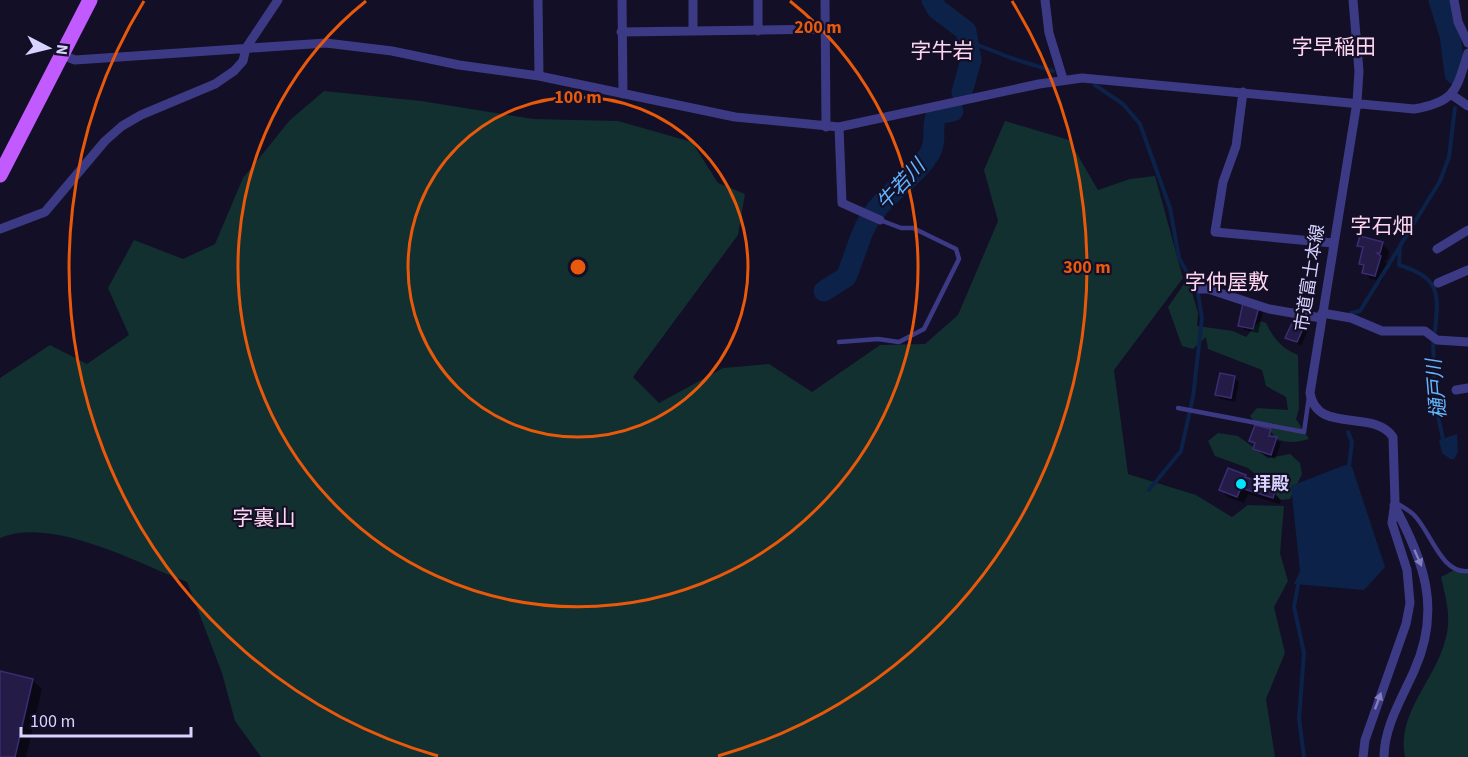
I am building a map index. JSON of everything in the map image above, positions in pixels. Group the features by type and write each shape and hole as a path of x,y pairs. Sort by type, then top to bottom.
{"main road":[{"path":"0,175 90,0"}],"street":[{"path":"0,229 45,212 105,141 122,126 150,111 215,84 234,71 243,61 246,48 278,0"},
{"path":"538,0 539,76"},
{"path":"622,0 623,94"},
{"path":"693,0 693,31"},
{"path":"758,0 758,31"},
{"path":"825,0 826,127"},
{"path":"1046,0 1048,33 1063,79"},
{"name":"市道富士本線","path":"1310,388 1357,102 1358,61 1353,0"},
{"path":"1454,0 1458,22 1468,43"},
{"path":"621,32 826,29"},
{"path":"62,54 75,60 326,43 392,51 459,65 539,76 735,117 839,127 1063,79 1094,78 1357,102 1414,110 1445,101 1452,95 1468,53"},
{"path":"1242,92 1236,146 1223,182 1215,232 1333,243"},
{"path":"1452,95 1468,106"},
{"path":"839,127 842,202 880,220"},
{"path":"1437,249 1468,230"},
{"path":"1438,283 1468,270"},
{"path":"1200,289 1208,289 1269,309 1351,318 1382,331 1425,331 1437,340 1468,342"},
{"path":"1310,388 1313,404 1324,415 1380,425 1389,432 1394,444 1395,503 1392,523 1407,570 1410,603 1406,624 1365,740 1363,757"},
{"path":"1456,390 1468,388"},
{"path":"1384,757 1388,731 1428,631 1429,614 1429,596 1425,575 1395,503"}],"lane":[{"path":"839,342 878,339 899,342 924,329 959,259 956,249 913,228 901,228 880,220"},
{"path":"1178,408 1304,432 1310,388"},
{"path":"1395,503 1414,515 1449,566 1460,572 1468,571"}],"green space":[{"path":"324,91 421,101 533,119 618,121 692,142 718,183 745,194 738,235 633,377 659,403 723,368 769,364 812,392 880,345 925,344 958,315 998,221 984,170 1005,121 1069,140 1098,190 1130,179 1155,176 1183,278 1114,370 1128,474 1196,495 1232,517 1248,505 1284,506 1280,553 1288,581 1274,607 1285,653 1266,699 1275,757 261,757 235,721 222,673 187,582 120,554 69,537 44,533 21,533 0,538 0,378 50,345 87,364 129,335 108,288 134,240 183,259 215,244 243,178 290,120"},
{"path":"1188,278 1198,313 1197,326 1233,331 1246,337 1260,321 1266,323 1283,346 1298,355 1299,409 1296,419 1309,439 1290,442 1276,439 1263,430 1250,416 1257,408 1288,410 1286,397 1266,386 1262,370 1208,349 1206,337 1193,349 1182,346 1168,307"},
{"path":"1218,433 1238,436 1268,458 1290,454 1300,463 1302,474 1290,499 1280,500 1268,485 1248,468 1215,456 1208,441"},
{"path":"1458,568 1468,571 1468,757 1405,757 1406,726 1440,655 1447,633 1448,609 1441,577"}],"water":[{"path":"1457,434 1458,452 1454,459 1450,459 1442,453 1439,440"},
{"path":"1345,465 1352,467 1385,567 1364,590 1294,584 1300,571 1291,486"}],"building":[{"path":"1360,236 1383,242 1380,253 1377,253 1381,256 1375,276 1362,273 1364,265 1359,264 1363,247 1357,246"},
{"path":"1243,303 1259,307 1253,329 1238,326"},
{"path":"1293,321 1305,324 1297,342 1285,338"},
{"path":"1220,373 1235,376 1231,398 1215,395"},
{"path":"1255,425 1271,429 1269,436 1277,437 1271,455 1253,449 1255,443 1249,441"},
{"name":"拝殿","path":"1228,468 1260,482 1260,486 1275,492 1273,498 1241,488 1237,497 1219,490"},
{"path":"0,671 33,679 15,757 0,757"}],"waterway":[{"name":"牛若川","path":"932,0 937,9 966,31 971,60 962,92"},
{"name":"樋戸川","path":"1439,0 1450,35 1455,74"},
{"path":"968,41 1053,71"},
{"path":"1095,85 1123,104 1140,124 1170,208 1179,258 1198,293 1202,319 1193,397 1181,451 1149,490"},
{"name":"樋戸川","path":"1435,331 1437,306 1434,288 1422,275 1399,265 1400,246 1440,181 1449,157 1455,108"},
{"name":"牛若川","path":"824,291 846,277 871,217 882,202 918,169 930,153 937,114 953,111"},
{"path":"1351,313 1360,311 1399,248"},
{"name":"樋戸川","path":"1433,340 1435,402 1443,439"},
{"path":"1348,432 1352,442 1349,466"},
{"path":"1298,585 1294,607 1304,653 1299,718 1304,757"}],"place":[{"name":"拝殿","path":"1241,484"}],"district":[{"name":"字早稲田","path":"1334,47"},
{"name":"字牛岩","path":"942,51"},
{"name":"字石畑","path":"1382,226"},
{"name":"字仲屋敷","path":"1227,282"},
{"name":"字裏山","path":"264,518"}]}
